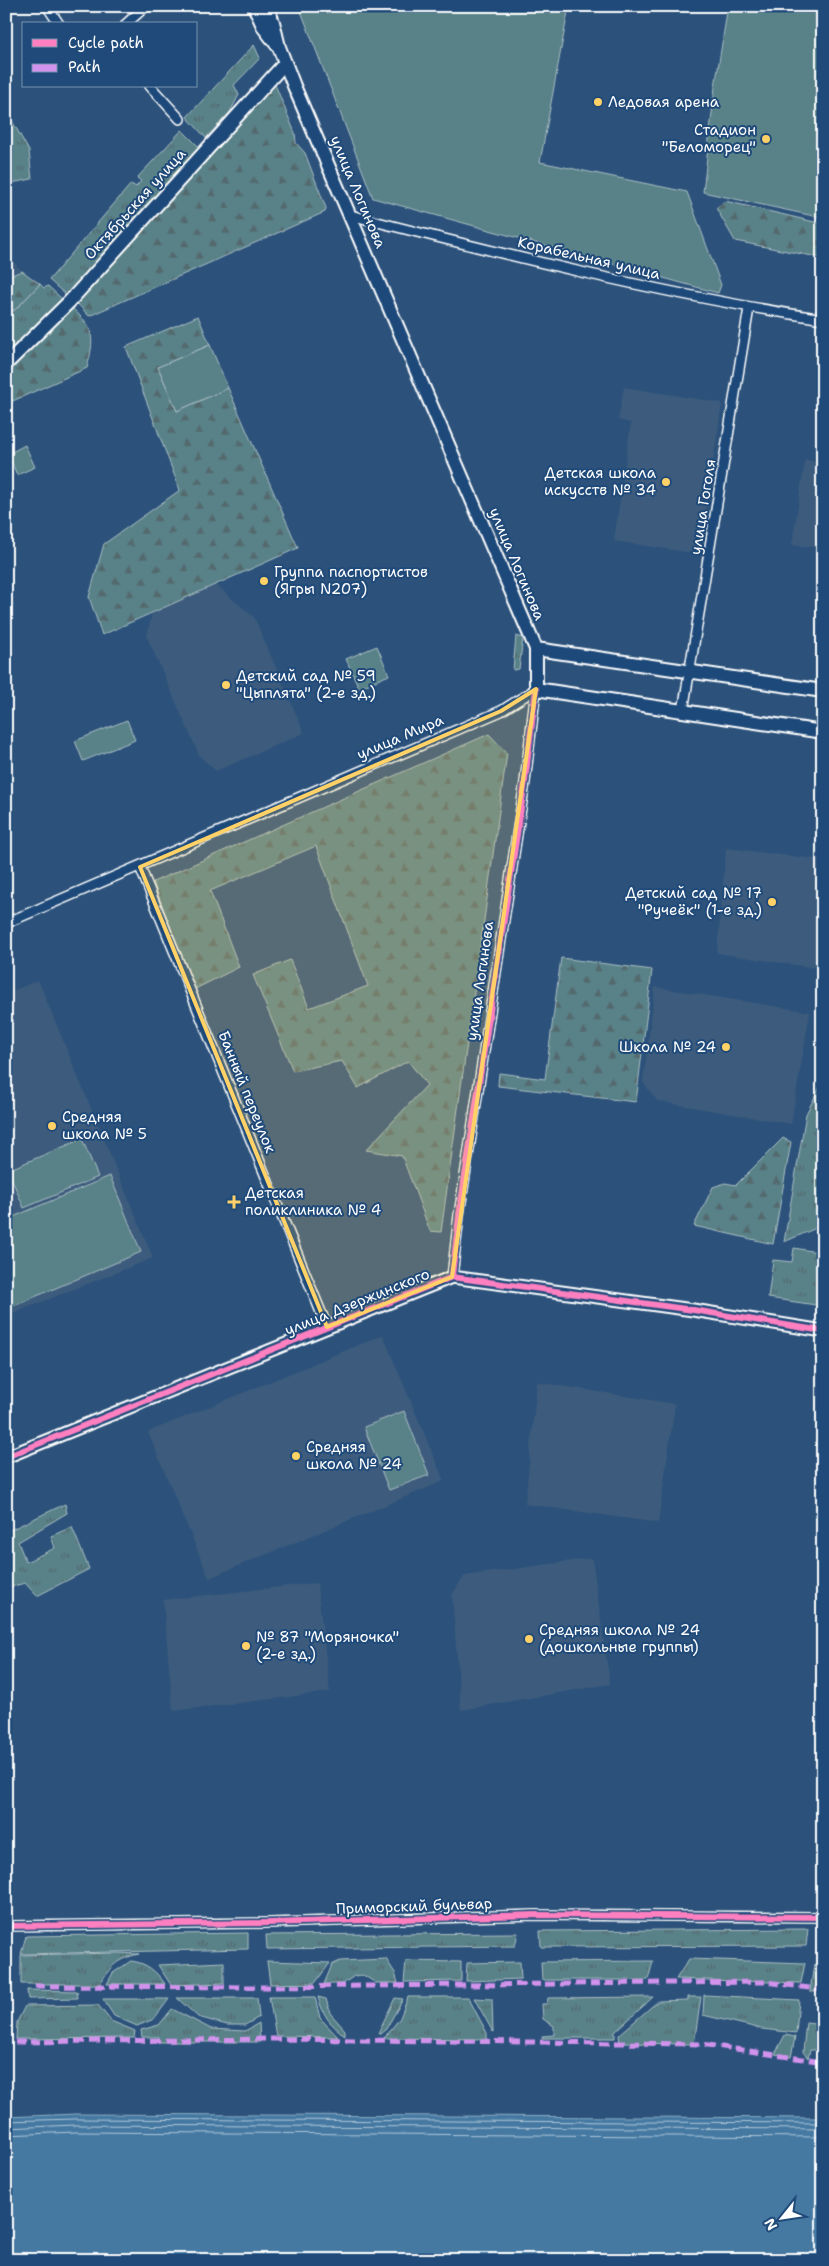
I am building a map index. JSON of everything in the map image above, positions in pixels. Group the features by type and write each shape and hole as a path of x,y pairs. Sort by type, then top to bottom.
{"main road":[{"name":"улица Логинова","path":"254,6 264,28 278,47 536,649 536,689"},
{"name":"улица Логинова","path":"267,6 274,22 278,47"},
{"name":"Октябрьская улица","path":"6,364 69,302 285,63"},
{"path":"536,649 823,691"},
{"path":"536,689 823,732"}],"street":[{"path":"47,6 58,22"},
{"path":"128,22 146,6"},
{"path":"152,88 180,120"},
{"name":"Корабельная улица","path":"350,215 540,261 749,308 823,319"},
{"name":"улица Гоголя","path":"683,711 691,672 749,308"},
{"name":"улица Мира","path":"6,923 501,711 536,689"},
{"name":"улица Логинова","path":"452,1277 459,1215 525,782 536,689"},
{"name":"Банный переулок","path":"140,866 327,1327"},
{"name":"улица Дзержинского","path":"6,1457 452,1277 693,1310 823,1331"},
{"name":"Приморский бульвар","path":"6,1926 269,1923 534,1915 823,1917"}],"highlighted area":[{"path":"536,689 452,1277 327,1327 140,867 501,711"}],"shaded area":[{"path":"6,255 37,285 6,315"},
{"name":"Детская школа искусств № 34","path":"624,387 722,403 699,554 614,541 631,423 618,420"},
{"path":"805,460 823,463 823,548 792,545"},
{"name":"Детский сад № 59 \"Цыплята\" (2-е зд.)","path":"216,585 254,617 304,733 216,771 200,757 147,637 152,612"},
{"name":"Детский сад № 17 \"Ручеёк\" (1-е зд.)","path":"726,848 823,860 823,969 717,953"},
{"name":"Средняя школа № 5","path":"38,980 153,1258 6,1316 6,994"},
{"name":"Школа № 24","path":"655,987 810,1012 791,1124 657,1101 643,1082"},
{"name":"Средняя школа № 24","path":"383,1335 444,1481 209,1578 148,1432"},
{"path":"537,1382 675,1404 658,1523 525,1504"},
{"name":"Средняя школа № 24 (дошкольные группы)","path":"592,1558 610,1684 461,1710 452,1595 464,1576"},
{"name":"№ 87 \"Моряночка\" (2-е зд.)","path":"317,1583 330,1692 173,1711 163,1600"}],"green space":[{"path":"299,6 569,6 540,162 687,192 721,285 718,293 373,198"},
{"name":"Стадион \"Беломорец\"","path":"728,6 823,6 823,218 703,192 715,87"},
{"path":"254,45 260,58 234,85 239,95 230,112 206,138 187,117"},
{"path":"274,82 295,133 296,143 305,153 326,208 325,212 89,316 75,301"},
{"path":"6,110 29,151 32,179 6,184"},
{"path":"182,130 199,147 66,295 49,280 131,184 136,187 141,181 137,178"},
{"path":"725,201 823,224 823,258 735,241 716,208"},
{"path":"22,271 40,284 16,309 6,315 6,277"},
{"path":"40,284 44,288 48,286 63,300 6,354 6,315 16,309"},
{"path":"70,306 84,321 91,334 92,341 87,368 6,404 6,369"},
{"path":"198,316 210,345 158,367 177,411 228,388 298,548 102,635 89,597 104,544 180,490 126,347"},
{"path":"210,345 228,388 177,411 158,367"},
{"path":"25,445 35,467 17,475 8,454"},
{"path":"516,636 523,638 519,669 513,670"},
{"path":"377,646 389,675 359,688 346,659"},
{"path":"127,720 135,740 83,761 75,741"},
{"path":"489,734 507,753 441,1232 430,1231 402,1156 366,1150 427,1085 408,1061 358,1088 342,1061 293,1071 253,975 290,960 309,1008 368,986 316,846 210,891 239,967 195,989 153,882"},
{"path":"561,958 652,970 636,1102 498,1086 499,1073 545,1079"},
{"path":"823,1081 823,1225 784,1242 806,1114"},
{"path":"783,1138 791,1142 773,1244 694,1226 713,1187 725,1183 736,1185"},
{"path":"82,1139 98,1177 24,1208 8,1170"},
{"path":"110,1176 141,1252 6,1309 6,1220"},
{"path":"794,1248 823,1253 823,1306 768,1298 773,1260 792,1262"},
{"path":"404,1411 429,1475 389,1490 364,1427"},
{"path":"65,1504 67,1513 18,1542 26,1562 55,1548 51,1536 72,1527 89,1569 37,1596 25,1583 6,1588 6,1532"},
{"path":"808,1929 806,1946 541,1947 540,1931"},
{"path":"248,1933 248,1949 21,1954 26,1936"},
{"path":"518,1933 515,1946 267,1949 266,1935"},
{"path":"139,1954 125,1958 115,1964 100,1984 21,1984 21,1955"},
{"path":"386,1959 395,1973 398,1983 376,1983 363,1975 354,1976 343,1984 324,1984 332,1965 340,1961"},
{"path":"689,1959 805,1963 801,1983 676,1979"},
{"path":"131,1961 151,1968 165,1984 107,1984 113,1973"},
{"path":"267,1961 330,1963 315,1983 270,1984"},
{"path":"406,1961 461,1962 461,1981 404,1982"},
{"path":"653,1961 648,1980 542,1980 541,1962"},
{"path":"224,1962 224,1983 171,1985 158,1965"},
{"path":"520,1962 521,1979 466,1981 467,1963"},
{"path":"814,1964 821,1966 816,1992 810,1992"},
{"path":"27,1990 77,1991 78,1998 28,1999"},
{"path":"704,1995 799,2000 796,2033 762,2029 703,2015"},
{"path":"269,1997 315,1997 320,2018 338,2037 276,2036"},
{"path":"318,1997 326,1999 330,2013 345,2030 345,2035 328,2019"},
{"path":"408,1997 468,1997 487,2033 487,2039 384,2038 400,2018"},
{"path":"653,1997 615,2032 615,2038 542,2038 542,2036 554,2035 554,2026 543,2019 542,2004 547,2004 548,1998"},
{"path":"688,1997 701,1997 694,2044 620,2043 619,2035 658,2001 688,2000"},
{"path":"177,1998 257,1998 259,2017 245,2025 227,2025 198,2017"},
{"path":"395,1998 403,1999 386,2029 380,2034 378,2033"},
{"path":"474,1998 492,1999 493,2032"},
{"path":"103,1999 169,1999 154,2019 137,2026 114,2016"},
{"path":"98,2005 111,2021 135,2031 134,2038 16,2039 17,2022 25,2006"},
{"path":"172,2009 211,2029 245,2031 259,2023 260,2042 160,2042 159,2037 142,2037 141,2030 159,2025"},
{"path":"806,2022 823,2024 823,2055 816,2059 817,2050 810,2050 808,2058 803,2052"},
{"path":"785,2035 795,2037 791,2057 775,2054"}],"water":[{"path":"76,2114 823,2118 823,2260 6,2260 6,2117"}],"marked path":[{"path":"35,1986 266,1987 767,1982 823,1990"},
{"path":"15,2042 273,2039 702,2044 823,2062"}],"cycle path":[{"path":"452,1277 459,1215 525,782 536,689"},
{"path":"6,1457 452,1277 693,1310 823,1331"},
{"path":"6,1926 269,1923 534,1915 823,1917"}],"place":[{"name":"Ледовая арена","path":"598,102"},
{"name":"Стадион \"Беломорец\"","path":"766,139"},
{"name":"Детская школа искусств № 34","path":"666,482"},
{"name":"Группа паспортистов (Ягры N207)","path":"264,581"},
{"name":"Детский сад № 59 \"Цыплята\" (2-е зд.)","path":"226,685"},
{"name":"Детский сад № 17 \"Ручеёк\" (1-е зд.)","path":"772,902"},
{"name":"Школа № 24","path":"726,1047"},
{"name":"Средняя школа № 5","path":"52,1126"},
{"name":"Детская поликлиника № 4","path":"234,1202"},
{"name":"Средняя школа № 24","path":"296,1456"},
{"name":"Средняя школа № 24 (дошкольные группы)","path":"529,1639"},
{"name":"№ 87 \"Моряночка\" (2-е зд.)","path":"246,1646"}]}
